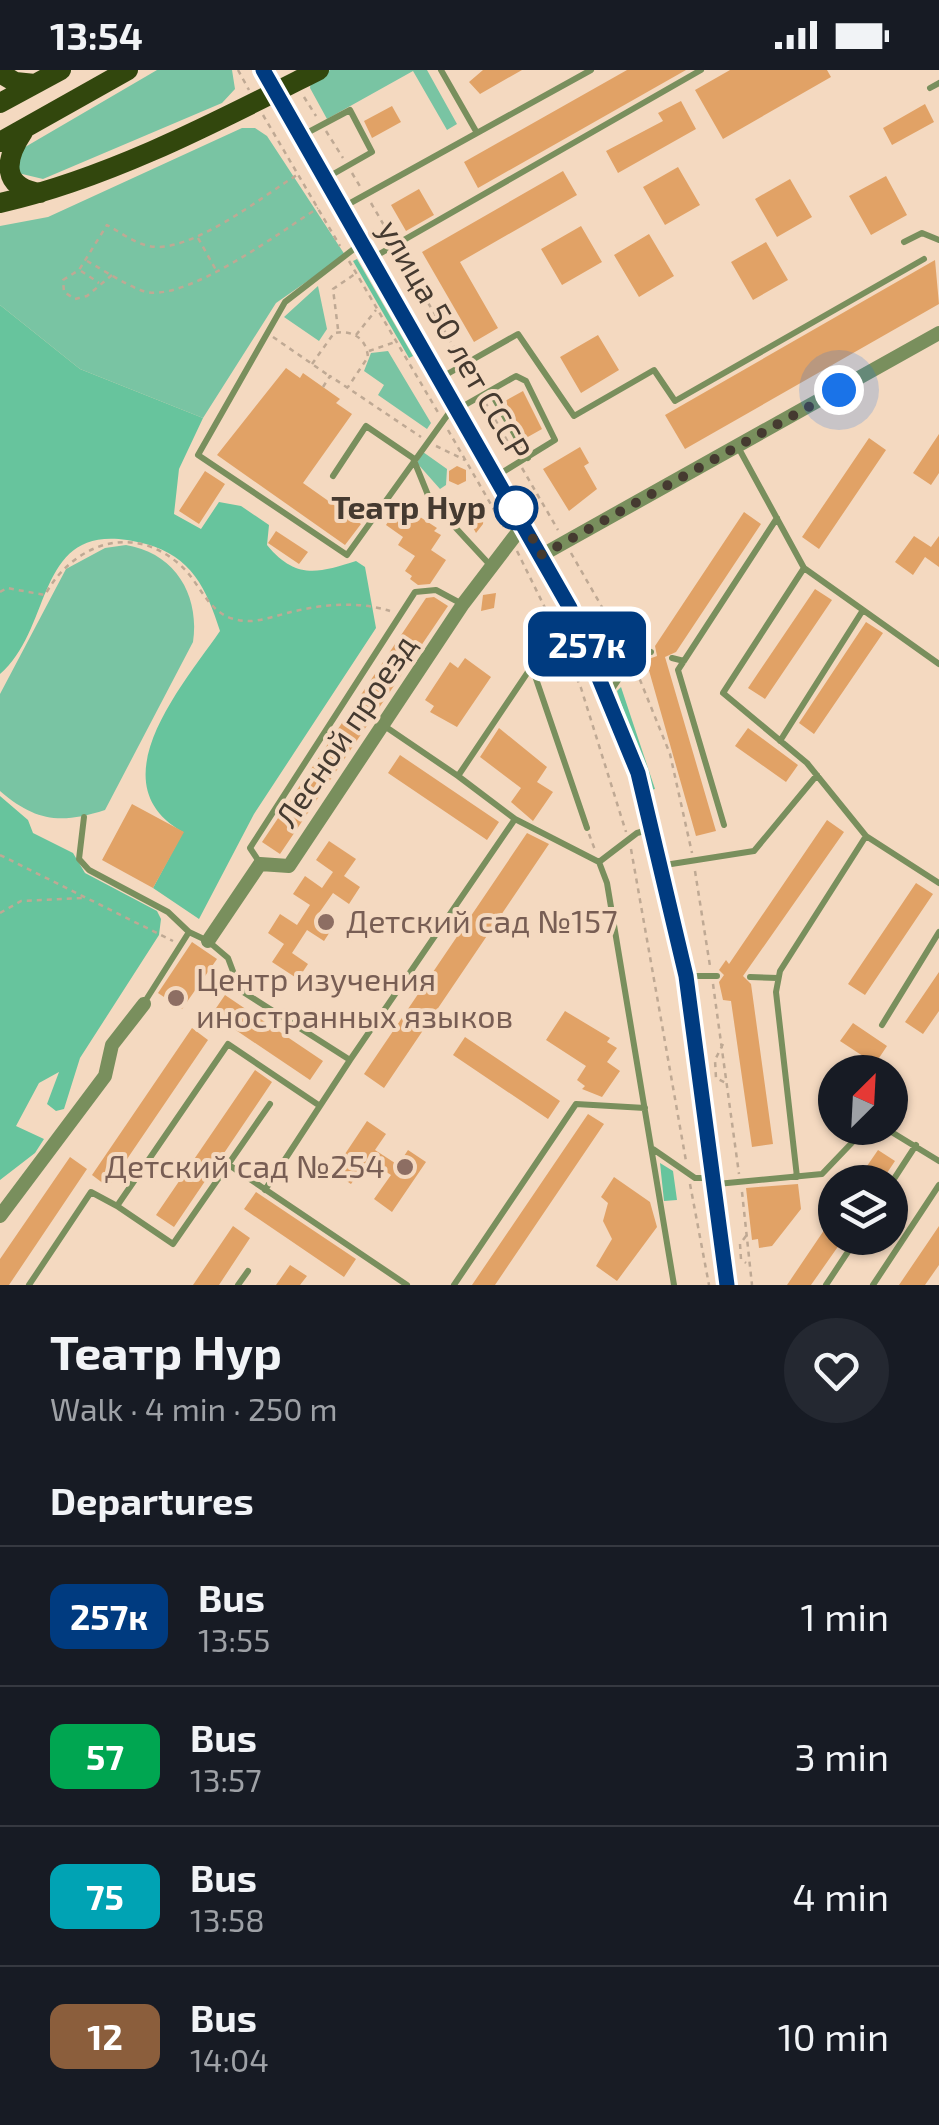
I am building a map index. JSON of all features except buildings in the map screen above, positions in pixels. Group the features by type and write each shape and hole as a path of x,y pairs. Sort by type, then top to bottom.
{"main road":[{"path":"0,103 61,70"},
{"path":"0,142 128,70"},
{"name":"улица 50 лет СССР","path":"264,70 285,87 303,134 441,378 452,411 497,476 542,555 570,608 638,773 686,976 727,1285"},
{"path":"0,203 42,194 319,70"},
{"path":"0,73 14,82 34,84"},
{"path":"28,125 8,158 8,172 19,187 42,194"}],"street":[{"path":"542,555 939,334"},
{"name":"Лесной проезд","path":"208,941 260,864 289,866 463,604 524,524"},
{"path":"0,1216 105,1076 112,1045 144,1004"}],"lane":[{"path":"441,70 477,133"},
{"path":"344,207 591,70"},
{"path":"497,476 556,440 526,381 516,376 452,411 413,458 347,555 198,455 285,302 346,255 368,250 701,70"},
{"path":"930,88 939,84"},
{"path":"303,134 350,110 372,152 327,178"},
{"path":"904,242 922,234 939,240"},
{"path":"441,378 518,334 574,416 654,370 675,401 924,259"},
{"path":"490,391 528,458"},
{"path":"333,476 366,426 413,458 430,500 490,566"},
{"path":"738,448 804,568 939,664"},
{"path":"724,825 678,670 777,518"},
{"path":"804,568 722,692 817,775 866,836 939,883"},
{"path":"260,864 250,848 415,592 436,590 463,604"},
{"path":"458,776 557,633 570,608"},
{"path":"780,740 863,610"},
{"path":"607,696 640,649 651,652"},
{"path":"672,658 684,661"},
{"path":"532,669 587,828"},
{"path":"383,726 515,818 599,862"},
{"path":"660,866 754,851 817,775"},
{"path":"84,817 79,860 89,870 168,912 189,932 208,941 228,958 240,990 350,1060"},
{"path":"265,1190 515,818"},
{"path":"599,862 628,840 651,830"},
{"path":"797,1177 776,992 778,978 866,836"},
{"path":"599,862 674,1285"},
{"path":"144,1004 189,932"},
{"path":"882,1024 939,932"},
{"path":"686,976 714,976"},
{"path":"750,976 778,978"},
{"path":"117,1206 228,1044 320,1106"},
{"path":"29,1285 91,1192 173,1244 270,1104"},
{"path":"454,1285 576,1104 645,1108"},
{"path":"908,1141 939,1161"},
{"path":"652,1148 688,1174 715,1181 740,1181 822,1174 850,1145"},
{"path":"903,1165 916,1145"},
{"path":"229,1166 408,1285"},
{"path":"872,1285 939,1185"},
{"path":"826,1285 845,1255"},
{"path":"238,1285 248,1271"}],"path":[{"path":"238,70 396,342 452,411 466,461 426,441 265,332"},
{"path":"285,87 322,125 372,206"},
{"path":"112,274 75,299 64,292 63,280 79,270 107,225 148,246 168,248 197,236 298,174"},
{"path":"86,260 144,292 160,293 216,270 318,208"},
{"path":"197,236 216,270"},
{"path":"79,270 100,284"},
{"path":"312,364 338,332 333,288 356,273"},
{"path":"356,336 377,309"},
{"path":"338,332 356,336 368,352"},
{"path":"348,388 368,352 396,342"},
{"path":"323,387 330,376"},
{"path":"0,592 6,588 45,596 56,574 73,559 99,543 127,541 180,564 202,598 222,615 247,622 300,610 364,603 401,614"},
{"path":"571,553 632,660 670,754 714,976 752,1285"},
{"path":"543,601 582,688 628,840 709,1285"},
{"path":"587,828 599,862"},
{"path":"0,854 181,944"},
{"path":"0,913 21,901 85,898"},
{"path":"723,1044 714,1060 716,1078 728,1084"}],"green space":[{"path":"157,70 232,70 235,89 222,103 43,179 18,173 20,150"},
{"path":"330,70 427,70 457,124 447,130 413,71 327,119 310,88 311,81"},
{"path":"242,128 255,128 267,136 345,255 276,303 203,418 80,369 0,305 0,226 48,217"},
{"path":"357,259 413,356 409,358 353,261"},
{"path":"318,286 327,329 319,341 284,317"},
{"path":"0,305 80,369 203,418 179,469 174,514 201,529 219,502 241,506 269,525 267,545 298,569 319,570 356,561 365,567 376,628 254,814 199,919 153,888 183,832 158,812 147,788 147,761 155,733 186,678 220,631 195,576 175,557 146,544 109,539 83,544 65,559 52,579 18,653 0,674"},
{"path":"388,351 431,423 427,429 378,395 384,385 364,371 371,353"},
{"path":"423,452 447,469 446,485 440,489 417,463"},
{"path":"126,545 158,557 180,579 192,608 193,642 105,810 62,818 37,814 0,791 0,694 66,569 105,548"},
{"path":"621,687 655,789 651,790 617,691"},
{"path":"0,796 28,820 33,833 73,853 85,873 157,911 161,919 159,935 80,1058 64,1109 56,1111 47,1104 59,1072 39,1083 16,1126 44,1139 35,1153 0,1180"},
{"path":"660,1163 673,1171 677,1200 664,1201"}],"bus line":[{"name":"257к","path":"263,70 303,134 570,608 638,773 686,976 727,1285"}],"place":[{"name":"Театр Нур","path":"516,508"},
{"name":"Детский сад №157","path":"326,922"},
{"name":"Центр изучения иностранных языков","path":"176,998"},
{"name":"Детский сад №254","path":"405,1167"}],"route":[{"path":"516,508 511,500 542,555 839,390"}]}
